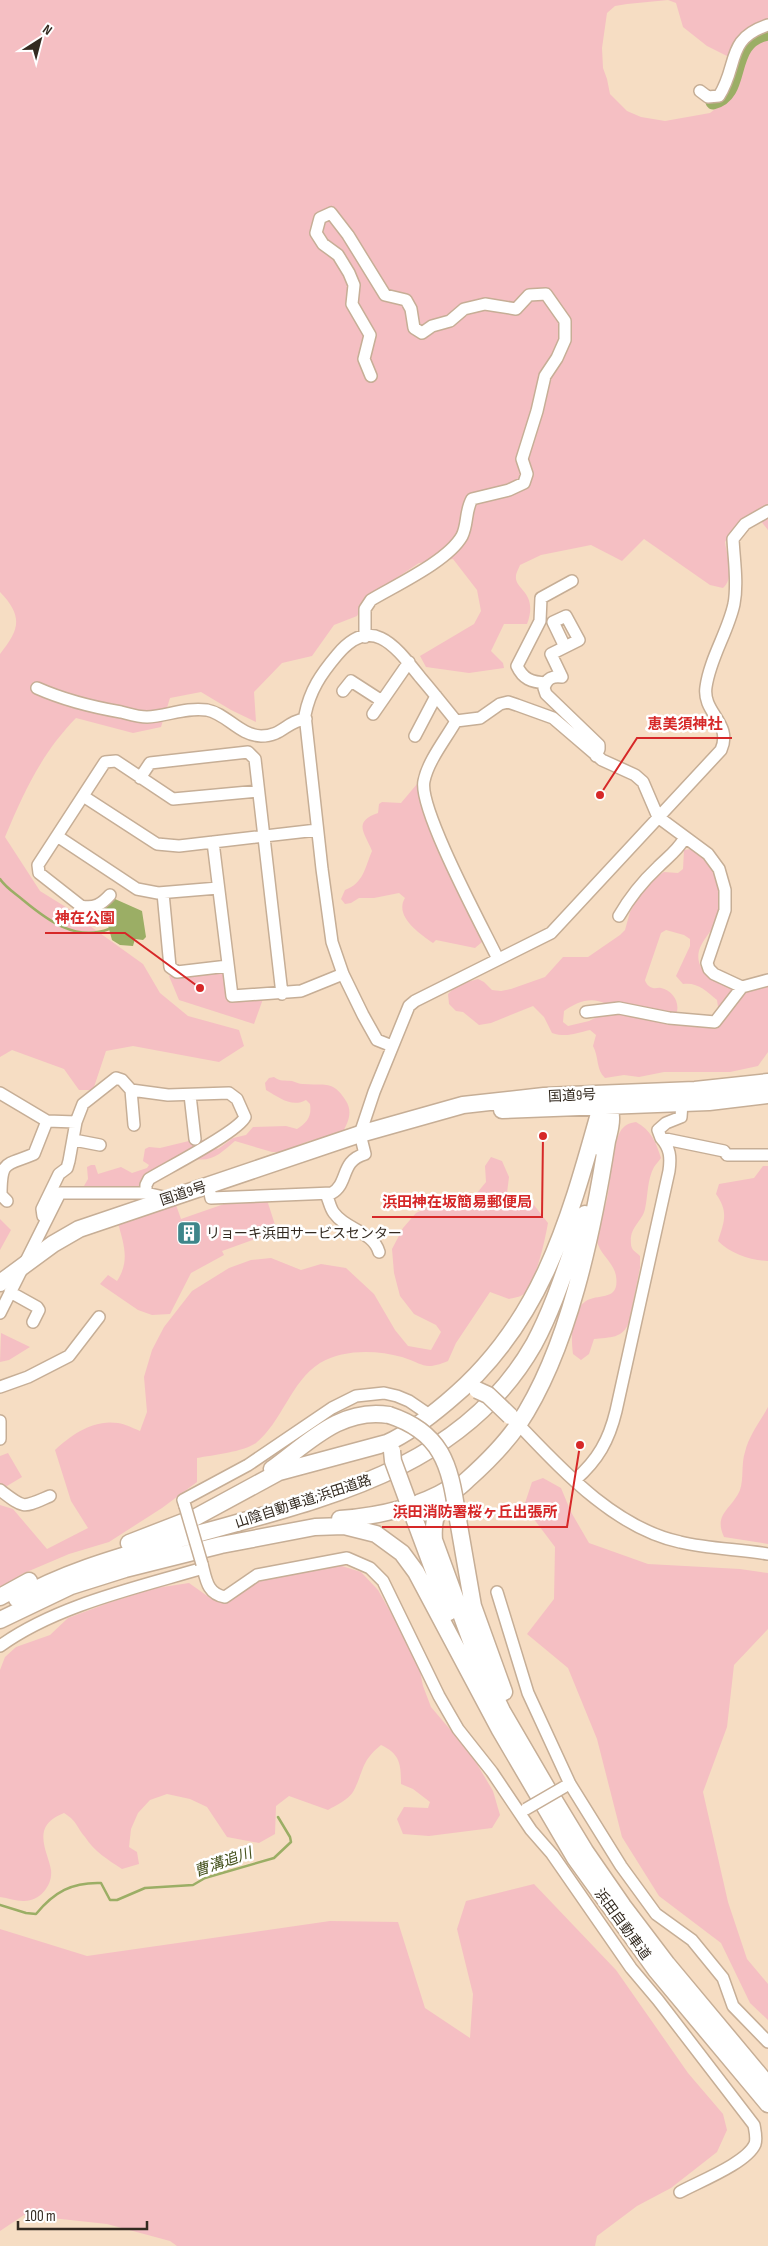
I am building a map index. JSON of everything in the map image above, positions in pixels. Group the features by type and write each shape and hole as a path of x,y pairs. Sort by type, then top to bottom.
{"highway":[{"name":"国道9号","path":"379,1129 465,1113 558,1108 608,1100 768,1082"},
{"name":"国道9号","path":"5,1288 22,1267 79,1229 168,1198 214,1197 360,1134 464,1105 507,1099 572,1095 640,1105 768,1095"},
{"path":"548,1790 502,1710 479,1663 434,1540 434,1526 442,1503 491,1456 548,1367 576,1288 595,1209 611,1115 608,1100"},
{"path":"583,1163 608,1100"},
{"path":"560,1284 608,1100"},
{"path":"560,1284 586,1211 608,1135 621,1113 640,1105"},
{"path":"0,1597 43,1574 172,1527 292,1468 387,1443 395,1444 469,1390 514,1328 544,1277 564,1232 589,1134 586,1120 573,1110 558,1108"},
{"name":"山陰自動車道;浜田道路","path":"0,1609 46,1584 94,1565 348,1489 400,1468 421,1456 460,1429 508,1381 534,1344 560,1284"},
{"path":"469,1390 488,1395 514,1420"},
{"path":"220,1504 330,1426 359,1415 378,1414 389,1416 412,1425 428,1436 440,1450 449,1470 473,1606 513,1717 548,1790"},
{"path":"395,1444 393,1461 435,1580 500,1730"},
{"path":"221,1545 293,1525 359,1518 408,1503 446,1490 491,1456"},
{"path":"0,1620 48,1596 88,1580 160,1559 297,1530 331,1526 355,1528 385,1540 402,1553 416,1572 500,1730"},
{"name":"浜田自動車道","path":"500,1730 570,1850 612,1912 656,1970 768,2104"},
{"name":"浜田自動車道","path":"548,1790 585,1851 623,1906 667,1964 768,2085"}],"street":[{"path":"700,91 708,97 719,96 725,86 736,48 741,40 747,34 768,25"},
{"path":"365,637 365,609 371,600 441,558 453,548 462,536 468,520 468,506 472,499 509,490 524,483 526,474 522,458 537,411 545,376 557,358 565,340 565,321 546,294 529,294 516,309 485,304 464,309 450,321 432,326 422,333 414,328 411,309 406,300 385,295 348,235 331,213 320,218 316,233 323,244 338,255 354,285 352,304 370,335 364,359 371,376"},
{"path":"214,1197 326,1194 338,1190 350,1161 355,1157 365,1154 360,1134 404,1016 415,1001 551,933 720,750 724,742 722,728 705,698 708,679 734,606 736,590 733,539 745,524 768,511"},
{"path":"546,683 529,680 522,676 517,666 540,621 540,598 572,581"},
{"path":"392,1046 378,1040 343,974 332,942 317,830 306,718 307,704 314,683 346,644 365,637 376,636 387,640 409,662 456,721"},
{"path":"565,647 551,654 562,677 554,676 546,683 544,688 546,694 599,745 596,756"},
{"path":"373,714 409,662"},
{"path":"343,691 351,681 382,701"},
{"path":"37,688 90,706 145,717 185,710 215,712 250,734 260,736 282,731 292,722 306,718"},
{"path":"414,736 436,696"},
{"path":"456,721 480,718 500,704 508,702 553,718 596,756 635,775 643,782 658,817 684,839 708,854 719,869 725,890 725,910 707,959 709,969 714,974 742,987"},
{"path":"456,721 429,767 423,782 424,799 438,835 498,959"},
{"path":"140,778 150,763 248,752 255,759 282,994"},
{"path":"110,894 104,902 97,905 88,908 81,906 38,873 38,865 104,762 116,761 173,799 258,791"},
{"path":"83,796 157,844 179,846 317,830"},
{"path":"57,836 137,889 163,893 218,888"},
{"path":"619,916 631,895 675,852 684,839"},
{"path":"213,842 232,996 282,994 301,991 343,974"},
{"path":"163,893 170,967 177,972 228,966"},
{"path":"586,1012 619,1008 670,1018 715,1022 742,987 768,980"},
{"path":"46,1218 43,1216 42,1209 59,1174 67,1168 76,1122 87,1100 116,1078 122,1080 131,1090 134,1125"},
{"path":"131,1090 168,1095 228,1093 237,1099 244,1117 243,1121 212,1143 149,1179 146,1185 146,1193"},
{"path":"0,1093 47,1121 76,1122"},
{"path":"190,1095 195,1139"},
{"path":"576,1480 598,1457 606,1443 616,1410 670,1171 670,1158 667,1146 658,1130 666,1123 681,1117 682,1103"},
{"path":"7,1200 1,1195 1,1175 9,1162 34,1154 47,1121"},
{"path":"661,1138 724,1151 728,1156 768,1155"},
{"path":"74,1140 100,1145"},
{"path":"22,1267 60,1194 146,1193 168,1198"},
{"path":"326,1194 333,1212 343,1222 377,1244 379,1252"},
{"path":"0,1313 5,1288 38,1307 39,1310 33,1322"},
{"path":"0,1387 28,1377 69,1356 99,1318"},
{"path":"431,1416 409,1401 397,1396 384,1393 356,1396 332,1408 248,1465 183,1500 209,1589 216,1596 225,1597 257,1576 347,1558 370,1568 382,1581 393,1599 439,1696 458,1729 523,1811 631,1968 754,2125 756,2136 754,2145 744,2158 680,2192"},
{"path":"514,1420 576,1480 618,1515 660,1536 679,1542 768,1554"},
{"path":"0,1421 0,1439"},
{"path":"0,1490 20,1505 26,1506 50,1496"},
{"path":"0,1646 44,1621 104,1598 202,1566"},
{"path":"497,1592 528,1693 567,1785 621,1866 656,1914 692,1940 724,1978 734,2006 768,2042"},
{"path":"523,1811 567,1785"}],"shaded area":[{"path":"0,0 668,0 768,0 768,530 760,520 736,526 725,542 729,578 723,588 710,585 644,539 622,561 591,545 541,555 520,565 516,575 516,581 528,598 530,605 527,624 504,624 491,651 503,663 504,668 469,673 426,667 420,656 474,624 481,611 477,590 453,559 419,563 368,597 357,616 334,625 312,656 282,663 254,692 256,722 201,692 170,698 161,727 133,733 76,718 53,745 34,774 5,837 40,891 77,914 90,926 143,964 160,993 188,1016 239,1030 244,1046 219,1062 133,1046 106,1051 93,1090 79,1090 64,1069 12,1050 0,1057 0,654 15,630 16,616 8,601 0,592","holes":["668,0 676,3 683,27 707,46 741,63 742,68 731,97 710,113 665,121 641,117 627,111 610,94 603,68 602,48 607,13 615,6 627,4"]},
{"path":"417,784 420,785 420,801 480,932 482,942 475,948 436,940 433,943 427,939 405,918 402,905 405,898 399,893 374,898 359,898 345,904 341,899 345,890 360,879 372,851 363,829 365,820 378,813 379,804 382,802 401,803"},
{"path":"691,849 704,858 713,868 719,887 722,911 701,946 699,961 705,972 731,988 733,992 721,1009 718,1007 717,1000 705,990 693,984 683,984 676,976 690,946 690,939 684,935 666,930 661,933 645,980 650,987 665,989 673,995 677,1003 675,1016 590,1000 574,1005 564,1011 563,1022 568,1026 589,1021 607,1012 714,1025 742,994 768,984 768,1052 758,1066 730,1072 664,1072 639,1077 624,1075 605,1078 600,1071 593,1046 596,1035 590,1030 567,1035 552,1033 544,1017 533,1006 491,1023 479,1025 463,1012 456,1011 449,1004 448,994 457,985 478,979 492,990 511,989 545,977 563,957 588,957 625,930 630,912 642,890 653,879 664,872 678,873 683,869 684,850"},
{"path":"115,899 142,911 146,937 143,940 135,939 133,946 120,945 112,940 103,907"},
{"path":"223,971 228,1001 263,999 254,1024 179,1000 169,976"},
{"path":"274,1077 302,1084 328,1085 337,1089 346,1101 349,1109 348,1121 342,1133 309,1141 281,1152 272,1152 235,1141 212,1158 195,1159 151,1183 144,1190 87,1190 84,1186 88,1179 87,1167 91,1165 95,1165 98,1174 121,1167 132,1173 147,1168 149,1165 143,1161 145,1149 149,1147 160,1148 193,1140 207,1140 218,1149 233,1138 246,1135 253,1127 286,1126 297,1129 308,1119 310,1104 306,1100 296,1103 285,1101 266,1090 265,1083 269,1078"},
{"path":"636,1122 646,1129 652,1137 661,1158 652,1172 645,1209 631,1238 632,1248 640,1256 640,1268 629,1322 620,1334 594,1339 589,1354 581,1360 573,1354 572,1348 574,1318 577,1311 586,1301 607,1295 615,1290 615,1271 598,1245 597,1230 608,1194 616,1140 623,1128"},
{"path":"491,1157 502,1161 509,1177 507,1193 530,1200 548,1223 547,1230 536,1271 524,1294 509,1299 490,1292 456,1343 448,1361 429,1366 402,1357 371,1352 350,1353 329,1358 320,1363 301,1380 273,1424 256,1443 236,1451 197,1458 197,1482 162,1508 109,1542 69,1554 22,1574 0,1588 0,1505 13,1509 47,1549 88,1528 71,1501 55,1450 83,1429 100,1423 118,1423 140,1431 147,1412 144,1377 152,1350 164,1327 192,1291 229,1268 251,1260 271,1258 301,1270 321,1264 346,1268 374,1294 395,1330 408,1346 431,1350 441,1332 436,1325 414,1314 400,1296 394,1273 392,1249 403,1228 416,1213 438,1202 457,1208 472,1199 486,1182 485,1166"},
{"path":"763,1166 768,1166 768,1261 741,1256 718,1241 724,1217 723,1206 716,1194 719,1184 754,1178"},
{"path":"267,1200 277,1231 222,1251 224,1255 191,1273 170,1314 152,1315 138,1310 100,1284 108,1275 117,1281 121,1274 125,1253 118,1223 176,1205 181,1219 227,1203"},
{"path":"0,1219 11,1230 0,1250"},
{"path":"1,1333 30,1347 9,1360 0,1362"},
{"path":"768,1407 768,1544 724,1537 721,1529 722,1517 740,1490 747,1446"},
{"path":"8,1453 22,1477 2,1489 0,1487 0,1456"},
{"path":"543,1478 561,1488 571,1512 589,1543 648,1564 740,1569 768,1573 768,1629 734,1665 727,1727 703,1792 728,1902 747,1959 768,1984 768,2020 750,2003 721,1943 659,1896 622,1837 597,1739 568,1668 527,1634 554,1599 555,1547 524,1506 532,1482"},
{"path":"342,1566 361,1572 378,1590 418,1661 423,1686 431,1707 471,1754 493,1791 500,1815 492,1828 429,1836 403,1834 397,1819 404,1807 428,1808 430,1802 413,1789 401,1784 400,1765 396,1756 381,1745 366,1762 353,1792 342,1802 328,1810 289,1796 276,1806 275,1834 259,1843 227,1837 207,1807 190,1799 167,1794 150,1800 138,1813 131,1829 129,1847 137,1852 139,1864 122,1869 97,1851 74,1821 64,1813 49,1822 44,1831 43,1836 51,1870 48,1887 40,1896 29,1901 0,1897 0,1670 5,1657 16,1647 50,1635 68,1618 156,1588 189,1583 213,1600 224,1602 252,1584 267,1579 313,1568"},
{"path":"534,1884 616,1970 688,2073 723,2114 727,2130 717,2152 671,2188 637,2206 597,2236 595,2246 177,2246 170,2241 107,2224 24,2215 0,2231 0,1929 87,1956 330,1921 398,1922 425,2008 470,2038 473,1994 457,1929 466,1901"}],"waterway":[{"path":"713,102 723,97 729,89 734,79 740,56 746,46 755,38 768,33"},
{"path":"0,879 32,908 63,927 85,933 109,929"},
{"name":"曹溝追川","path":"0,1905 36,1914 57,1894 81,1884 101,1883 110,1900 117,1900 145,1888 193,1885 205,1878 274,1858 291,1842 278,1817"}],"place":[{"name":"恵美須神社","path":"600,795"},
{"name":"神在公園","path":"200,988"},
{"name":"浜田神在坂簡易郵便局","path":"543,1136"},
{"name":"リョーキ浜田サービスセンター","path":"189,1233"},
{"name":"浜田消防署桜ヶ丘出張所","path":"580,1445"}]}
